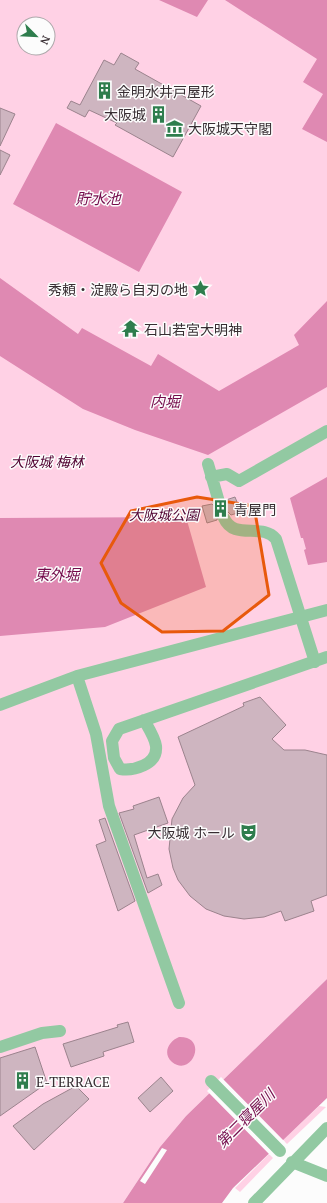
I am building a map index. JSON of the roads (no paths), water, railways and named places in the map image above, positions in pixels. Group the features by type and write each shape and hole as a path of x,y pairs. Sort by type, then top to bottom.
{"street":[{"path":"211,477 227,474 239,481 327,431"},
{"path":"208,464 219,502"},
{"path":"224,518 226,523 235,530 264,531 273,535 276,539 302,617 315,662"},
{"path":"0,705 77,676 327,610"},
{"path":"144,720 327,658"},
{"path":"77,676 96,734 109,806 178,1003"},
{"path":"0,1047 42,1033 60,1030"},
{"path":"211,1081 280,1151"},
{"path":"254,1203 292,1162 327,1128"},
{"path":"292,1162 327,1176"}],"water":[{"path":"159,0 208,0 197,17"},
{"path":"225,0 327,0 327,142 302,129 323,94 303,82 317,59"},
{"name":"貯水池","path":"56,123 182,192 139,272 13,204"},
{"name":"内堀","path":"0,278 78,334 82,328 151,366 158,354 219,391 299,345 294,335 327,301 327,387 208,455 135,430 83,409 0,356"},
{"path":"327,477 327,562 308,565 304,550 306,549 303,538 301,538 290,498"},
{"name":"東外堀","path":"186,517 206,587 105,627 0,636 0,518"},
{"name":"第二寝屋川","path":"327,979 327,1098 233,1188 222,1203 123,1203 160,1147 186,1116"},
{"path":"179,1037 188,1038 193,1043 195,1049 191,1061 186,1065 179,1065 172,1062 167,1055 168,1048 172,1041"}],"place":[{"name":"金明水井戸屋形","path":"104,91"},
{"name":"大阪城","path":"159,114"},
{"name":"大阪城天守閣","path":"175,128"},
{"name":"秀頼・淀殿ら自刃の地","path":"201,289"},
{"name":"石山若宮大明神","path":"131,329"},
{"name":"青屋門","path":"221,509"},
{"name":"大阪城 ホール","path":"248,832"},
{"name":"E-TERRACE","path":"23,1081"}],"park label":[{"name":"大阪城 梅林","path":"47,461"},
{"name":"大阪城公園","path":"164,514"}]}
